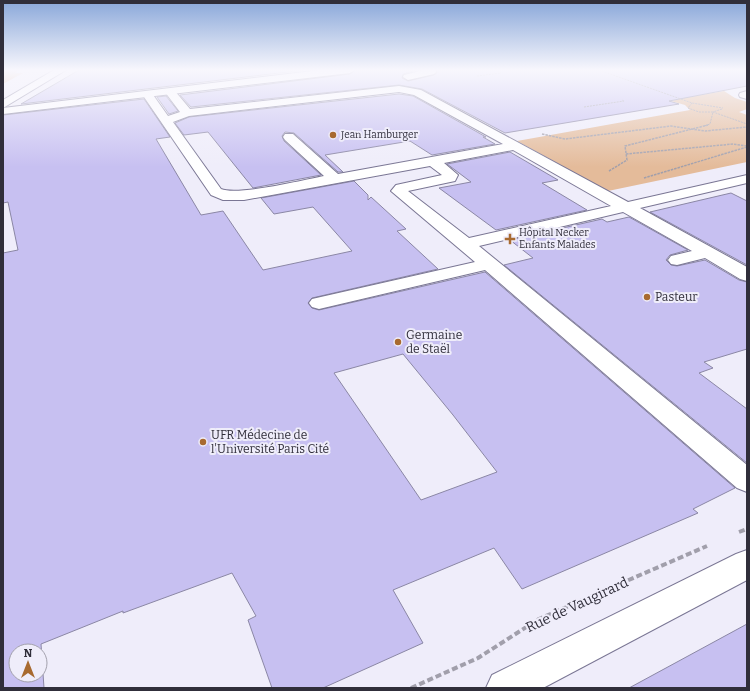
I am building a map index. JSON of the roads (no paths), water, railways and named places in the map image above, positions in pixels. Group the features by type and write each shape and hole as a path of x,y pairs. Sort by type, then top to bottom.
{"main road":[{"path":"3,111 77,102"},
{"path":"153,102 216,192 223,195 244,195 335,179 432,161 511,143"},
{"path":"178,102 187,113"},
{"path":"166,121 187,113 214,112 288,102"},
{"path":"436,102 511,143 621,196 707,252 747,275"},
{"path":"289,137 335,179"},
{"path":"432,161 451,175 450,178 401,188 399,191 468,239 489,264 747,481"},
{"path":"468,239 621,196 747,167"},
{"path":"621,196 747,179"},
{"path":"732,182 747,189"},
{"path":"677,260 707,252"},
{"path":"319,304 489,264"},
{"path":"525,684 740,550"}],"place":[{"name":"Jean Hamburger","path":"333,135"},
{"name":"Hôpital Necker Enfants Malades","path":"510,239"},
{"name":"Pasteur","path":"647,297"},
{"name":"Germaine de Staël","path":"398,342"},
{"name":"UFR Médecine de l'Université Paris Cité","path":"203,442"}]}
